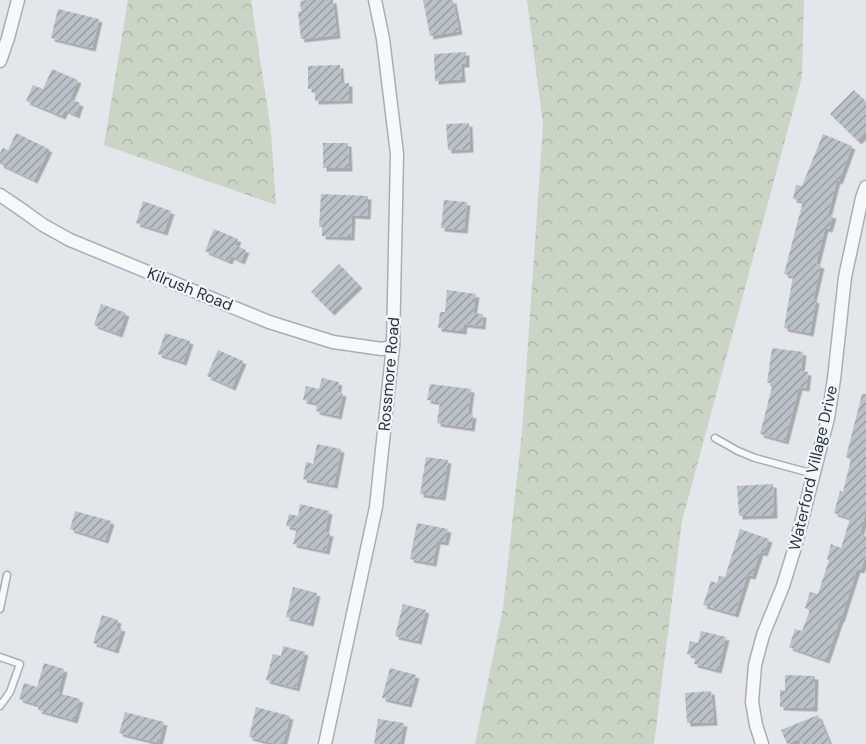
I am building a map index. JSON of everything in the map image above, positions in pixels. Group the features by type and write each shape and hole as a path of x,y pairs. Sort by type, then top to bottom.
{"street":[{"path":"0,61 18,0"},
{"name":"Rossmore Road","path":"325,744 376,507 393,346 397,154 383,39 375,0"},
{"name":"Waterford Village Drive","path":"762,744 752,702 755,665 763,635 783,586 795,547 828,418 845,277 866,187"},
{"name":"Kilrush Road","path":"0,195 43,225 70,240 269,322 333,342 382,348 393,346"}],"lane":[{"path":"715,438 738,452 814,474"},
{"path":"0,609 7,575"},
{"path":"0,657 20,664 10,692 0,706"}],"green space":[{"path":"128,0 251,0 271,131 276,205 104,145"},
{"path":"527,0 804,0 802,77 682,521 654,744 475,744 503,608 522,431 543,125"}],"building":[{"path":"333,0 337,35 301,39 298,12 301,11 300,1"},
{"path":"423,0 453,0 459,31 430,36"},
{"path":"58,9 99,19 92,48 51,38"},
{"path":"466,52 466,64 461,64 462,79 435,81 434,54"},
{"path":"340,65 341,83 349,83 349,100 315,101 315,89 308,89 308,66"},
{"path":"52,69 78,80 70,99 80,103 76,115 65,110 62,116 26,101 33,85 43,89"},
{"path":"854,90 866,102 866,133 858,141 830,114"},
{"path":"469,123 470,149 448,150 446,124"},
{"path":"16,133 49,149 34,180 0,164 0,153 3,148 8,150"},
{"path":"823,134 852,146 839,181 837,180 828,214 833,215 829,229 825,228 816,264 821,265 813,299 816,300 810,333 784,328 793,276 784,274 803,201 793,199 796,185 802,186"},
{"path":"323,143 348,143 349,168 323,168"},
{"path":"321,194 368,196 367,216 352,215 351,237 322,236 322,227 319,227"},
{"path":"444,200 467,202 464,230 441,228"},
{"path":"143,201 171,211 164,232 136,223"},
{"path":"214,229 238,239 235,245 246,250 241,261 231,256 229,261 205,251"},
{"path":"339,264 359,285 331,312 311,292"},
{"path":"447,290 476,294 473,313 483,314 482,326 464,324 463,331 438,328 440,312 445,312"},
{"path":"101,304 126,313 119,334 94,325"},
{"path":"165,333 190,341 183,362 158,354"},
{"path":"772,348 803,352 801,371 808,372 806,388 799,387 785,441 760,434 773,383 767,383"},
{"path":"218,350 243,361 232,387 207,376"},
{"path":"322,378 339,382 337,392 343,393 338,416 316,411 317,403 303,400 306,386 319,389"},
{"path":"430,384 471,389 468,414 473,415 471,428 437,423 440,402 427,400"},
{"path":"862,394 866,394 866,510 860,534 866,536 866,553 861,570 857,569 826,660 789,647 795,629 802,631 810,610 805,608 810,592 818,594 829,560 827,560 831,544 841,548 850,518 834,513 840,491 843,492 851,459 846,457"},
{"path":"317,444 341,449 334,485 303,479 306,462 313,464"},
{"path":"426,457 448,460 442,497 420,494"},
{"path":"773,484 774,515 739,516 737,486"},
{"path":"300,504 329,511 325,532 330,533 326,551 293,544 297,528 286,526 289,514 298,516"},
{"path":"75,511 111,521 105,540 70,529"},
{"path":"417,523 448,529 445,542 437,541 433,563 410,559"},
{"path":"740,529 769,539 764,553 760,552 752,576 747,575 735,614 703,605 711,581 717,583 719,576 725,577"},
{"path":"293,587 317,593 310,623 286,617"},
{"path":"403,604 426,610 418,641 395,636"},
{"path":"102,615 118,620 116,627 122,628 115,650 93,643"},
{"path":"701,631 726,637 718,670 694,664 696,656 687,654 690,641 698,643"},
{"path":"283,646 305,652 296,688 266,680 273,654 281,656"},
{"path":"44,663 64,669 58,693 80,699 74,720 38,710 39,705 19,699 24,683 37,687"},
{"path":"390,668 416,675 408,704 382,698"},
{"path":"785,675 815,676 814,708 780,707 780,690 785,691"},
{"path":"711,691 714,722 687,723 685,693"},
{"path":"256,707 290,716 283,744 249,737"},
{"path":"125,712 164,722 159,743 119,733"},
{"path":"818,715 830,744 801,744 799,739 787,744 781,730"},
{"path":"378,719 404,723 400,744 374,744"}]}
